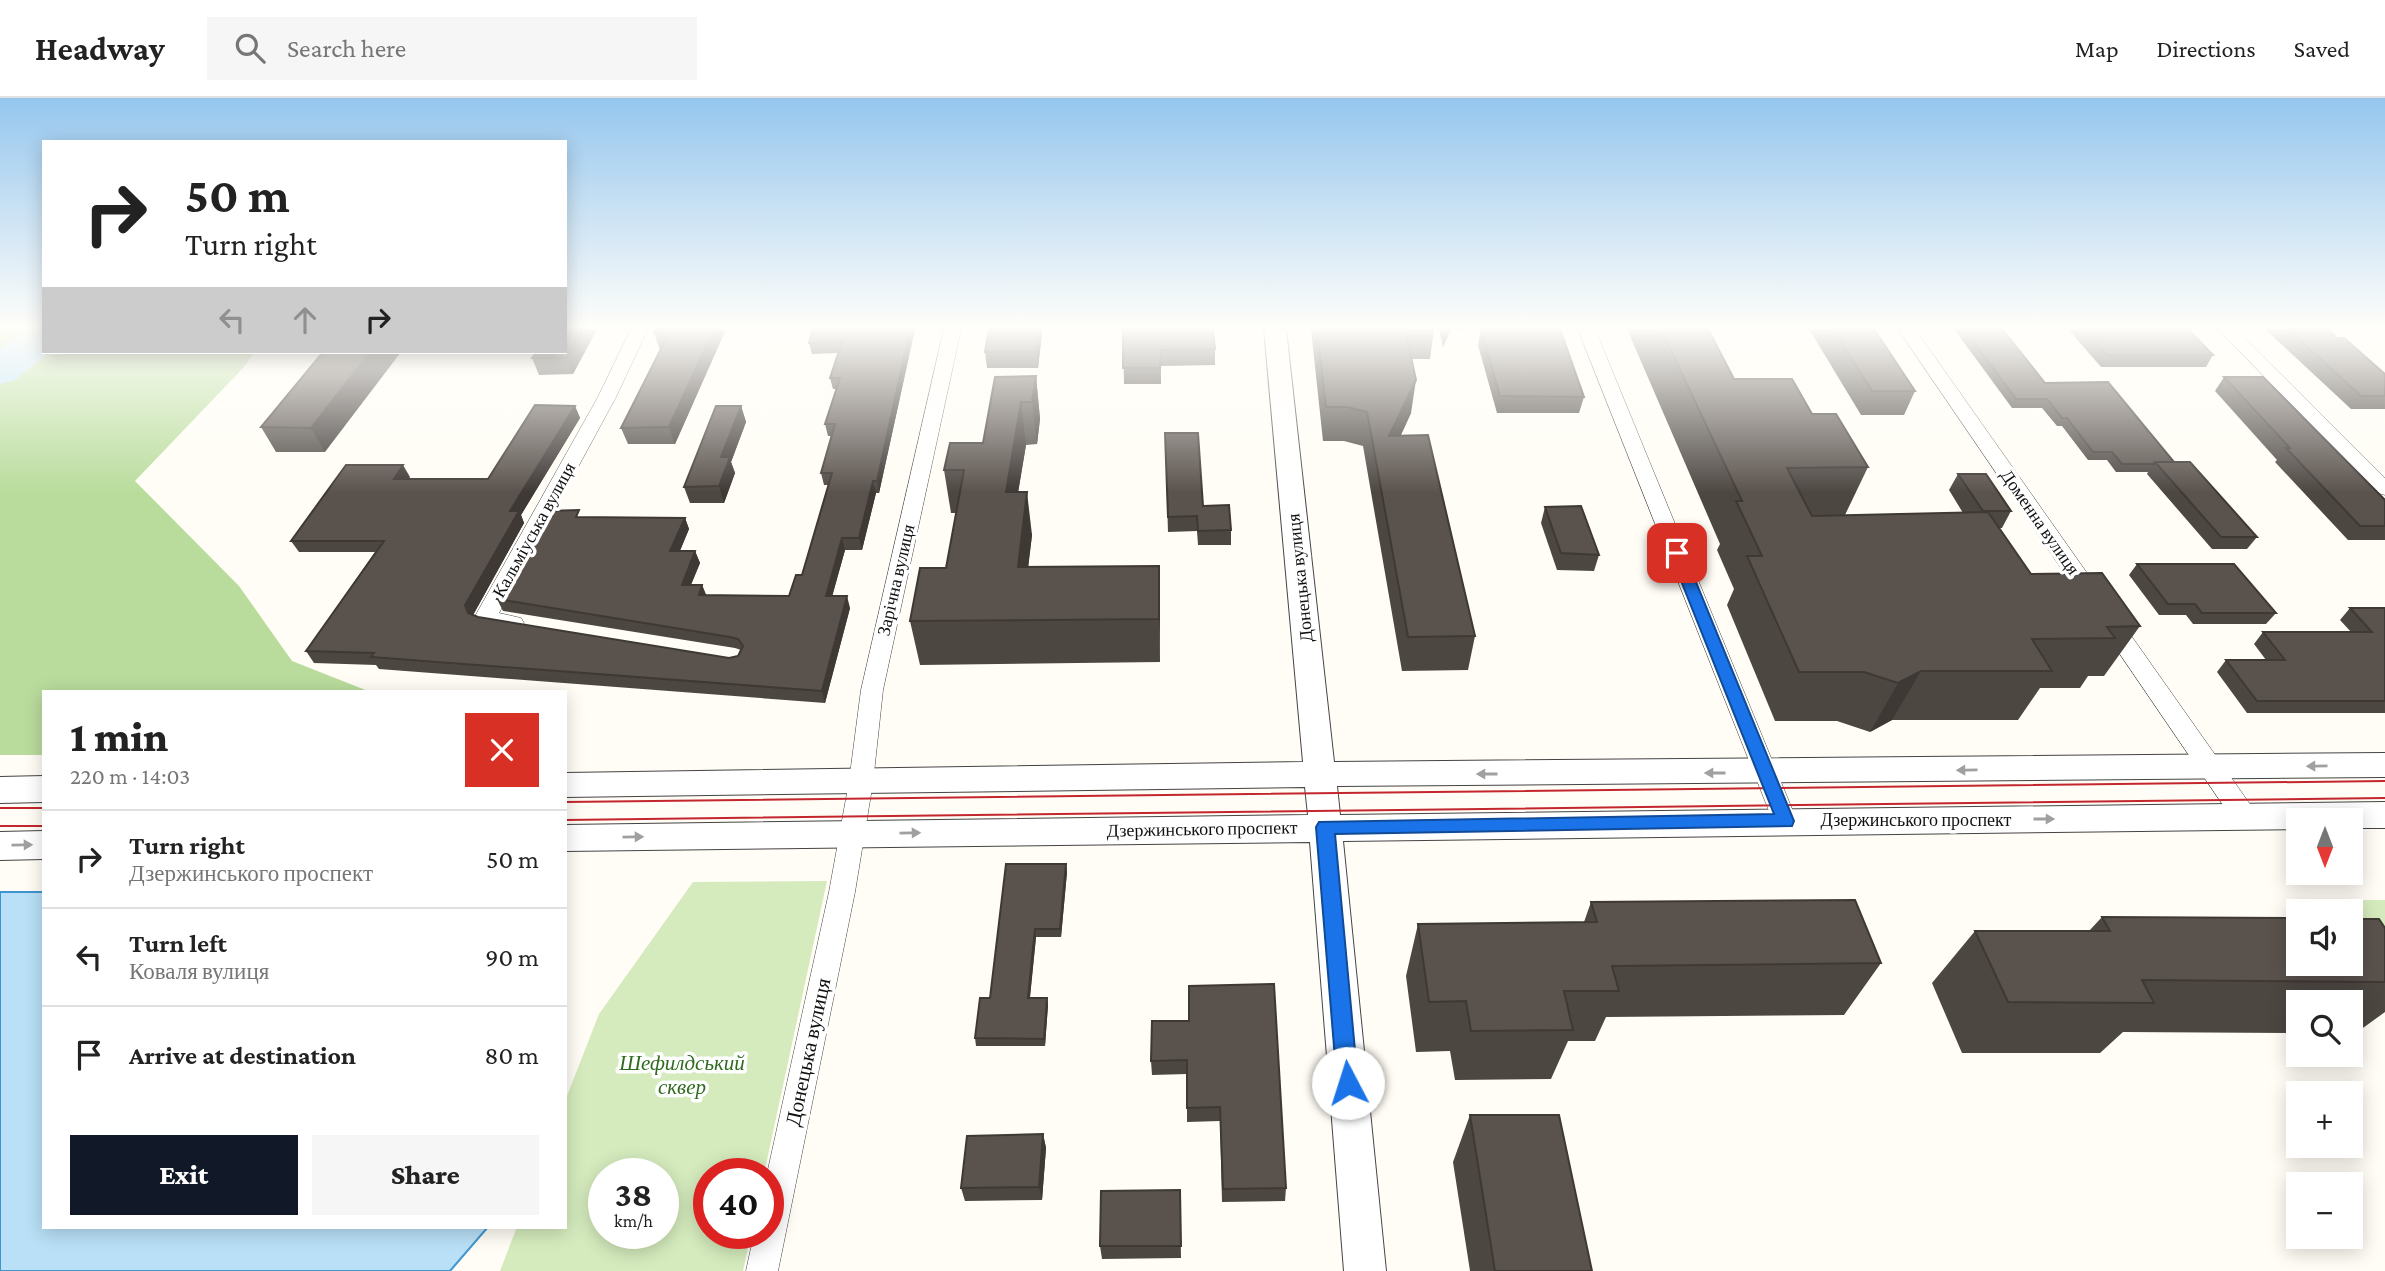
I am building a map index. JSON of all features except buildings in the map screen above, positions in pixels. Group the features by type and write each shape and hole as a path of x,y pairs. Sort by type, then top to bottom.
{"street":[{"name":"Кальміуська вулиця","path":"537,627 485,618 613,384"},
{"name":"Зарічна вулиця","path":"851,833 861,782 872,690 941,384"},
{"name":"Донецька вулиця","path":"1281,384 1325,827 1365,1271"},
{"path":"1608,384 1786,821"},
{"name":"Доменна вулиця","path":"1944,384 2245,817"},
{"path":"2280,384 2385,489"},
{"path":"567,785 2385,765"},
{"path":"0,790 42,789"},
{"name":"Дзержинського проспект","path":"567,838 2385,815"},
{"name":"Донецька вулиця","path":"762,1271 842,891 851,833"},
{"path":"0,846 42,845"}],"green space":[{"path":"0,384 228,384 135,481 239,586 292,661 365,690 42,690 42,755 0,755"},
{"name":"Шефилдський сквер","path":"827,881 767,1158 693,1158 693,1249 748,1249 743,1271 500,1271 516,1229 567,1229 567,1096 599,1014 693,882"},
{"path":"2363,900 2385,900 2385,948 2363,942"}],"water":[{"path":"0,892 42,892 42,1229 486,1229 450,1271 0,1271"}],"tram line":[{"path":"567,802 2385,781"},
{"path":"567,820 2385,798"},
{"path":"0,808 42,808"},
{"path":"0,826 42,826"}],"route":[{"path":"1348,1083 1325,827 1786,821 1677,553"}]}
